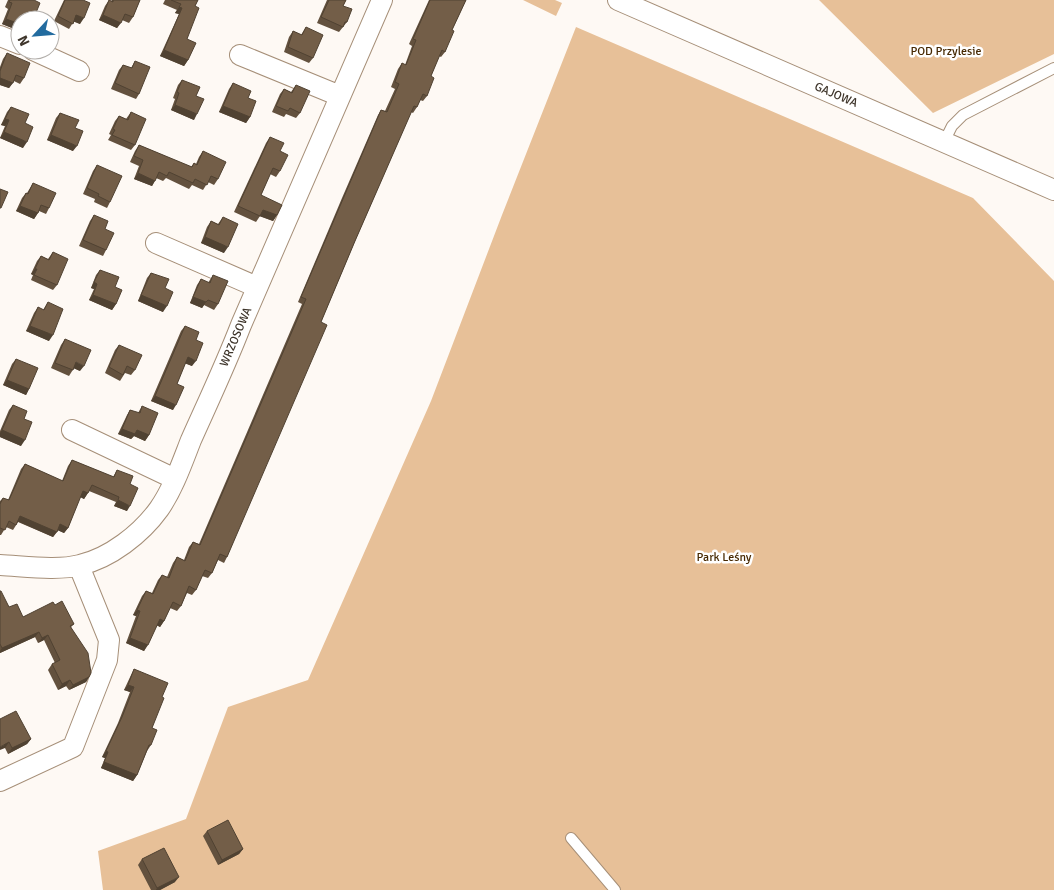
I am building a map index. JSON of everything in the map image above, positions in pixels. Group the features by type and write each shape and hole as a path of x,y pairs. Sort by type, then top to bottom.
{"street":[{"name":"WRZOSOWA","path":"0,565 43,568 79,566 102,557 120,546 143,528 160,508 175,479 382,0"},
{"name":"GAJOWA","path":"618,0 1054,190"},
{"path":"240,55 340,96"},
{"path":"55,60 79,71"},
{"path":"156,243 258,287"},
{"path":"72,430 175,479"},
{"path":"0,781 73,748 107,660 109,640 79,566"}],"lane":[{"path":"944,142 952,126 963,115 1054,68"},
{"path":"571,838 615,890"}],"green space":[{"path":"523,0 555,0 562,3 556,16"},
{"name":"POD Przylesie","path":"819,0 1054,0 1054,54 933,113"},
{"name":"Park Leśny","path":"576,27 973,198 1054,281 1054,890 103,890 98,851 186,819 228,707 308,680 431,401"}],"building":[{"path":"10,0 34,0 40,3 37,10 10,10 10,20 6,19 12,3 9,2"},
{"path":"65,0 83,0 90,3 84,18 76,15 73,24 60,17 60,11"},
{"path":"109,0 113,2 113,0 140,0 133,17 125,14 121,23 103,15"},
{"path":"171,0 198,0 195,6 199,8 187,39 196,43 188,60 164,50 182,8 179,7 181,4"},
{"path":"329,0 346,0 343,6 352,9 343,27 321,17"},
{"path":"430,0 466,0 452,30 454,31 445,52 442,50 431,76 434,78 427,96 423,94 417,107 414,106 355,241 321,322 327,325 227,557 220,554 212,573 205,570 196,590 189,586 181,606 173,602 164,621 160,619 148,645 130,638 140,611 137,610 146,591 153,594 162,575 169,578 177,557 185,561 193,542 200,545 306,299 301,297 381,110 387,112 399,84 395,82 402,63 406,65 416,40 413,39"},
{"path":"306,27 323,35 313,58 288,47 293,31 302,35"},
{"path":"7,53 10,54 10,60 23,60 30,63 24,78 16,75 13,83 0,78 0,71"},
{"path":"135,61 150,67 139,94 115,83 123,65 132,68"},
{"path":"182,80 200,87 196,96 204,99 197,114 175,105 179,93 177,92"},
{"path":"233,83 251,91 248,98 256,101 250,117 223,106"},
{"path":"296,85 310,91 300,113 290,108 288,111 276,106 284,89 292,93"},
{"path":"11,107 29,114 25,123 33,127 27,142 4,132 9,120 5,119"},
{"path":"131,112 146,119 135,145 112,135 119,116 128,120"},
{"path":"60,113 79,120 75,128 83,131 77,146 51,135"},
{"path":"270,137 284,143 280,151 288,155 280,171 273,168 261,195 282,205 277,215 263,210 260,216 238,206"},
{"path":"139,145 192,167 194,163 197,165 203,151 226,162 218,179 211,176 207,185 195,179 193,183 169,172 167,176 159,172 155,181 138,173 143,160 134,156"},
{"path":"97,165 122,176 110,202 87,188"},
{"path":"33,183 56,193 49,208 41,205 38,213 20,206"},
{"path":"0,189 8,192 1,208 0,208"},
{"path":"94,215 108,221 105,229 114,233 106,250 83,240"},
{"path":"223,217 238,224 228,247 205,237 211,221 219,225"},
{"path":"53,252 68,259 57,285 34,275 41,256 49,260"},
{"path":"100,270 119,277 115,287 122,290 116,304 93,295 97,284 94,282"},
{"path":"151,273 169,279 165,288 173,292 167,306 141,295"},
{"path":"213,275 228,281 218,304 193,297 201,279 210,283"},
{"path":"48,302 63,309 53,335 30,326 38,307 44,310"},
{"path":"185,326 199,332 196,340 203,343 196,361 188,357 177,384 184,387 176,405 155,396"},
{"path":"65,339 91,350 84,366 76,362 73,370 55,363"},
{"path":"119,345 142,355 135,370 127,366 123,375 109,367"},
{"path":"16,359 38,368 29,389 7,380"},
{"path":"13,405 27,411 24,419 32,422 25,440 2,430"},
{"path":"142,406 158,413 149,435 137,430 135,434 122,429 130,410 140,413"},
{"path":"72,460 114,477 117,470 133,476 130,484 138,488 130,506 118,500 119,497 92,485 88,493 83,491 68,528 60,524 57,532 20,516 16,525 9,521 5,530 0,528 0,504 3,498 9,500 25,464 63,481"},
{"path":"0,591 9,607 17,604 23,617 53,602 55,605 62,601 74,624 70,626 88,653 91,673 89,677 73,685 70,680 62,684 52,664 60,660 48,635 42,638 39,632 2,648 0,644"},
{"path":"134,669 168,683 152,728 157,730 137,775 104,762 108,752 106,751 134,687 128,685"},
{"path":"16,711 31,739 12,748 9,742 0,747 0,719"},
{"path":"228,820 243,849 222,860 207,831"},
{"path":"164,848 179,877 157,888 142,859"}]}
